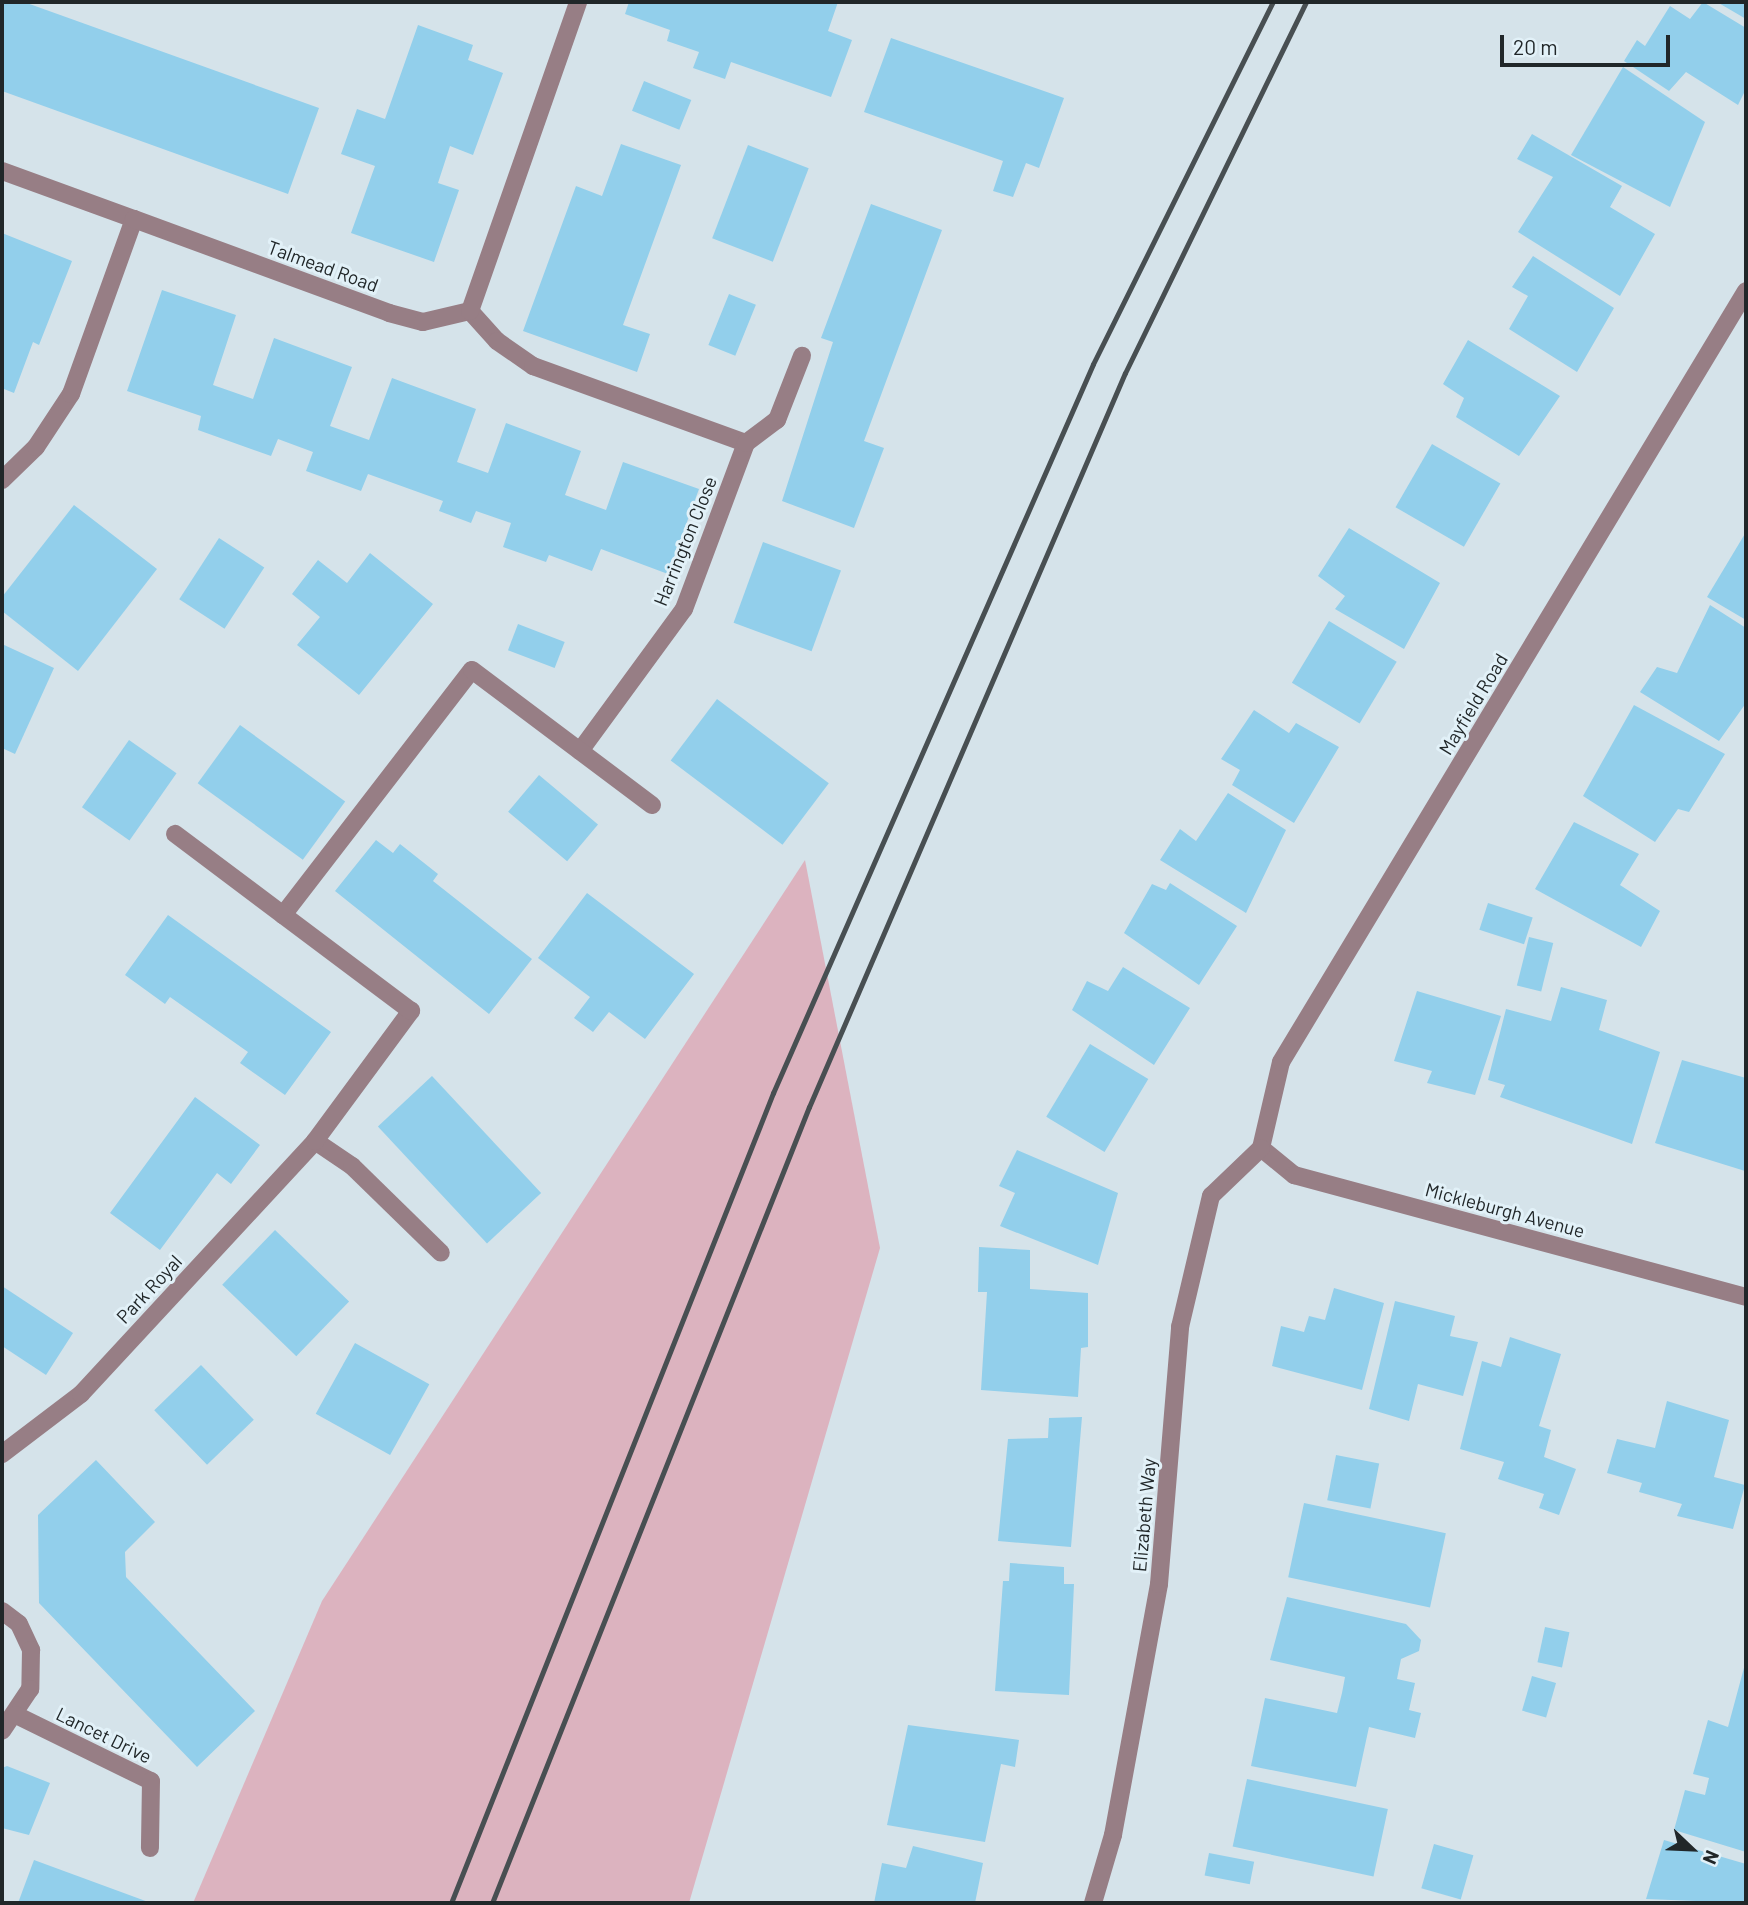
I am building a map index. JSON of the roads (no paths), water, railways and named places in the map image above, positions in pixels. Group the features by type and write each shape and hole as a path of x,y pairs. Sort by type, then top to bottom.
{"street":[{"path":"578,2 470,311 497,341 533,366 746,443 777,421 802,356"},
{"name":"Talmead Road","path":"2,171 390,313 424,322 470,311"},
{"path":"2,480 36,447 71,394 134,219"},
{"name":"Mayfield Road","path":"1261,1149 1282,1062 1746,291"},
{"name":"Harrington Close","path":"580,751 684,609 746,443"},
{"path":"283,915 472,670 652,805"},
{"name":"Park Royal","path":"2,1454 81,1394 315,1141 411,1011 175,835"},
{"path":"315,1141 352,1166 441,1253"},
{"name":"Mickleburgh Avenue","path":"1261,1149 1294,1175 1746,1297"},
{"name":"Elizabeth Way","path":"1093,1903 1113,1835 1159,1584 1180,1326 1211,1196 1261,1149"},
{"path":"2,1611 19,1624 31,1650 30,1689 16,1716 2,1731"},
{"name":"Lancet Drive","path":"16,1716 151,1781 150,1848"}],"railway":[{"path":"451,1903 773,1093 1093,364 1273,2"},
{"path":"492,1903 809,1107 1125,373 1306,2"}]}
